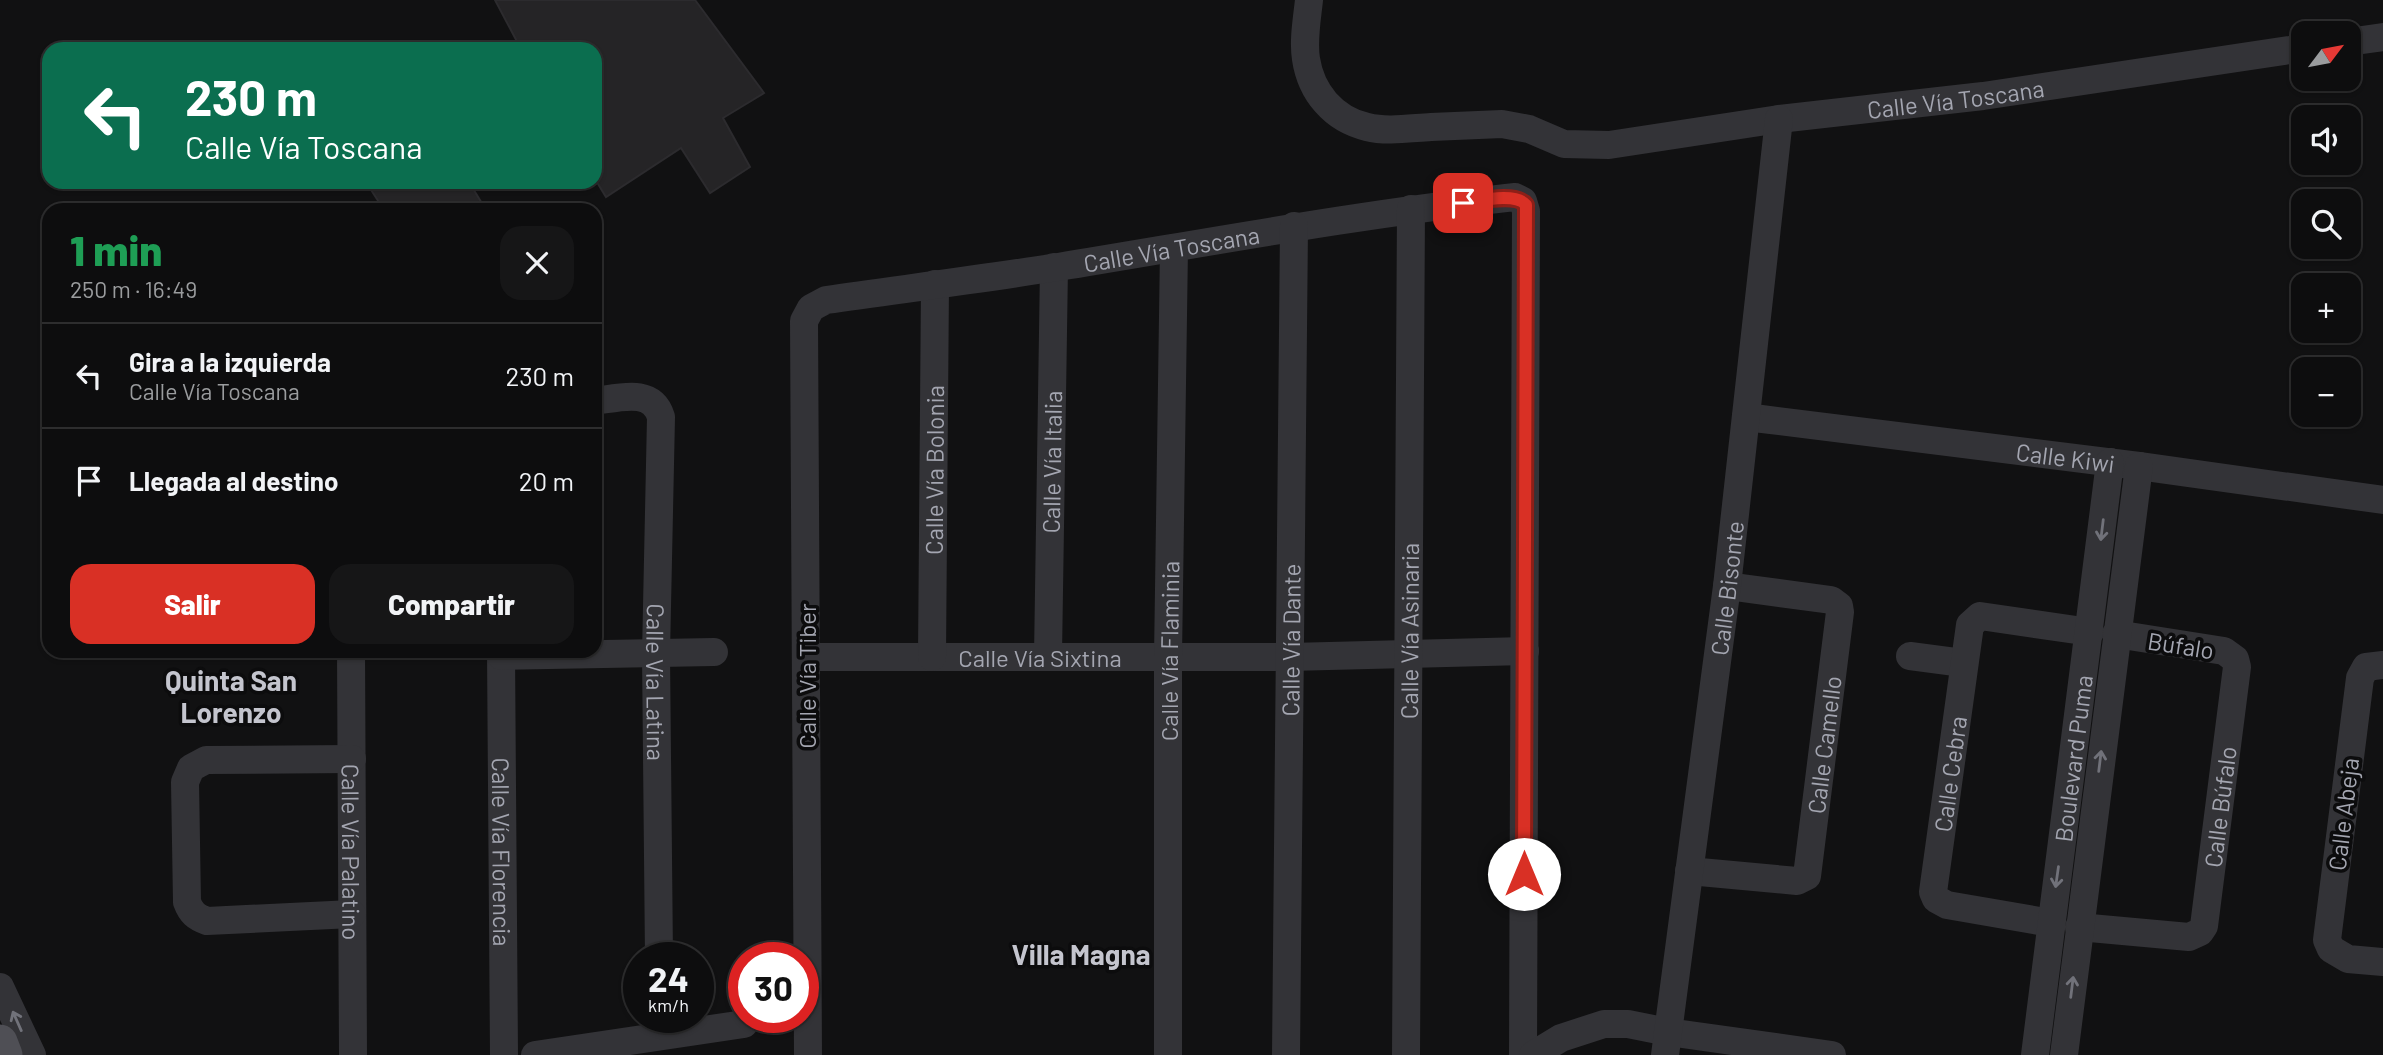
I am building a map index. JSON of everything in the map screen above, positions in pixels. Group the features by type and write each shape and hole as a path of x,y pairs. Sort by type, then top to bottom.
{"main road":[{"path":"0,1042 5,1055"}],"street":[{"name":"Calle Vía Toscana","path":"1309,0 1305,42 1312,82 1320,98 1347,120 1367,127 1389,129 1502,124 1529,129 1564,144 1609,145 1779,119 1983,96 2291,50"},
{"path":"2361,40 2383,37"},
{"name":"Calle Bisonte","path":"1667,1044 1727,586 1779,119"},
{"name":"Calle Vía Toscana","path":"818,302 1174,248 1294,226 1515,197 1523,201 1526,211 1525,650"},
{"name":"Calle Vía Asinaria","path":"1406,1055 1411,209"},
{"name":"Calle Vía Dante","path":"1286,1055 1294,226"},
{"name":"Calle Vía Flaminia","path":"1168,1055 1168,657 1174,248"},
{"name":"Calle Vía Italia","path":"1048,656 1054,267"},
{"name":"Calle Vía Bolonia","path":"932,657 935,284"},
{"name":"Calle Vía Tiber","path":"808,1055 804,321 818,302"},
{"name":"Calle Vía Latina","path":"602,400 646,397 659,409 661,417 656,653 659,942"},
{"name":"Calle Kiwi","path":"1746,417 2110,462 2383,500"},
{"name":"Boulevard Puma","path":"2064,1055 2079,927 2103,633 2110,462"},
{"name":"Boulevard Puma","path":"2035,1055 2051,923 2103,633 2139,466"},
{"name":"Calle Camello","path":"1689,871 1797,881 1807,876 1839,606 1830,600 1727,586"},
{"name":"Búfalo","path":"1967,631 1974,620 1985,616 2224,651 2235,659 2237,667"},
{"name":"Calle Cebra","path":"1967,631 1933,892 1936,899 1947,905 2051,923"},
{"path":"1523,1055 1525,650"},
{"name":"Calle Vía Sixtina","path":"807,656 1290,657 1525,650"},
{"path":"602,653 714,652"},
{"path":"1910,656 1963,663"},
{"name":"Calle Vía Palatino","path":"351,658 352,1055"},
{"name":"Calle Vía Florencia","path":"501,658 504,1055"},
{"name":"Calle Abeja","path":"2378,665 2367,667 2360,678 2327,940 2331,949 2348,959 2383,962"},
{"name":"Calle Búfalo","path":"2079,927 2189,937 2200,932 2204,926 2237,667"},
{"path":"352,759 206,760 191,768 185,782 187,902 197,917 207,920 352,914"},
{"path":"0,988 32,1055"},
{"path":"1532,1055 1561,1038 1604,1024 1628,1024 1667,1044 1832,1055"},
{"path":"535,1055 633,1033"}],"building":[{"path":"495,0 695,0 764,93 723,118 750,167 710,193 681,148 606,197 601,189 602,42 517,42"},
{"path":"370,189 473,189 482,203 380,203"}],"district":[{"name":"Quinta San Lorenzo","path":"231,696"},
{"name":"Villa Magna","path":"1081,954"}],"route":[{"path":"1463,203 1515,197 1526,205 1524,874"}]}
